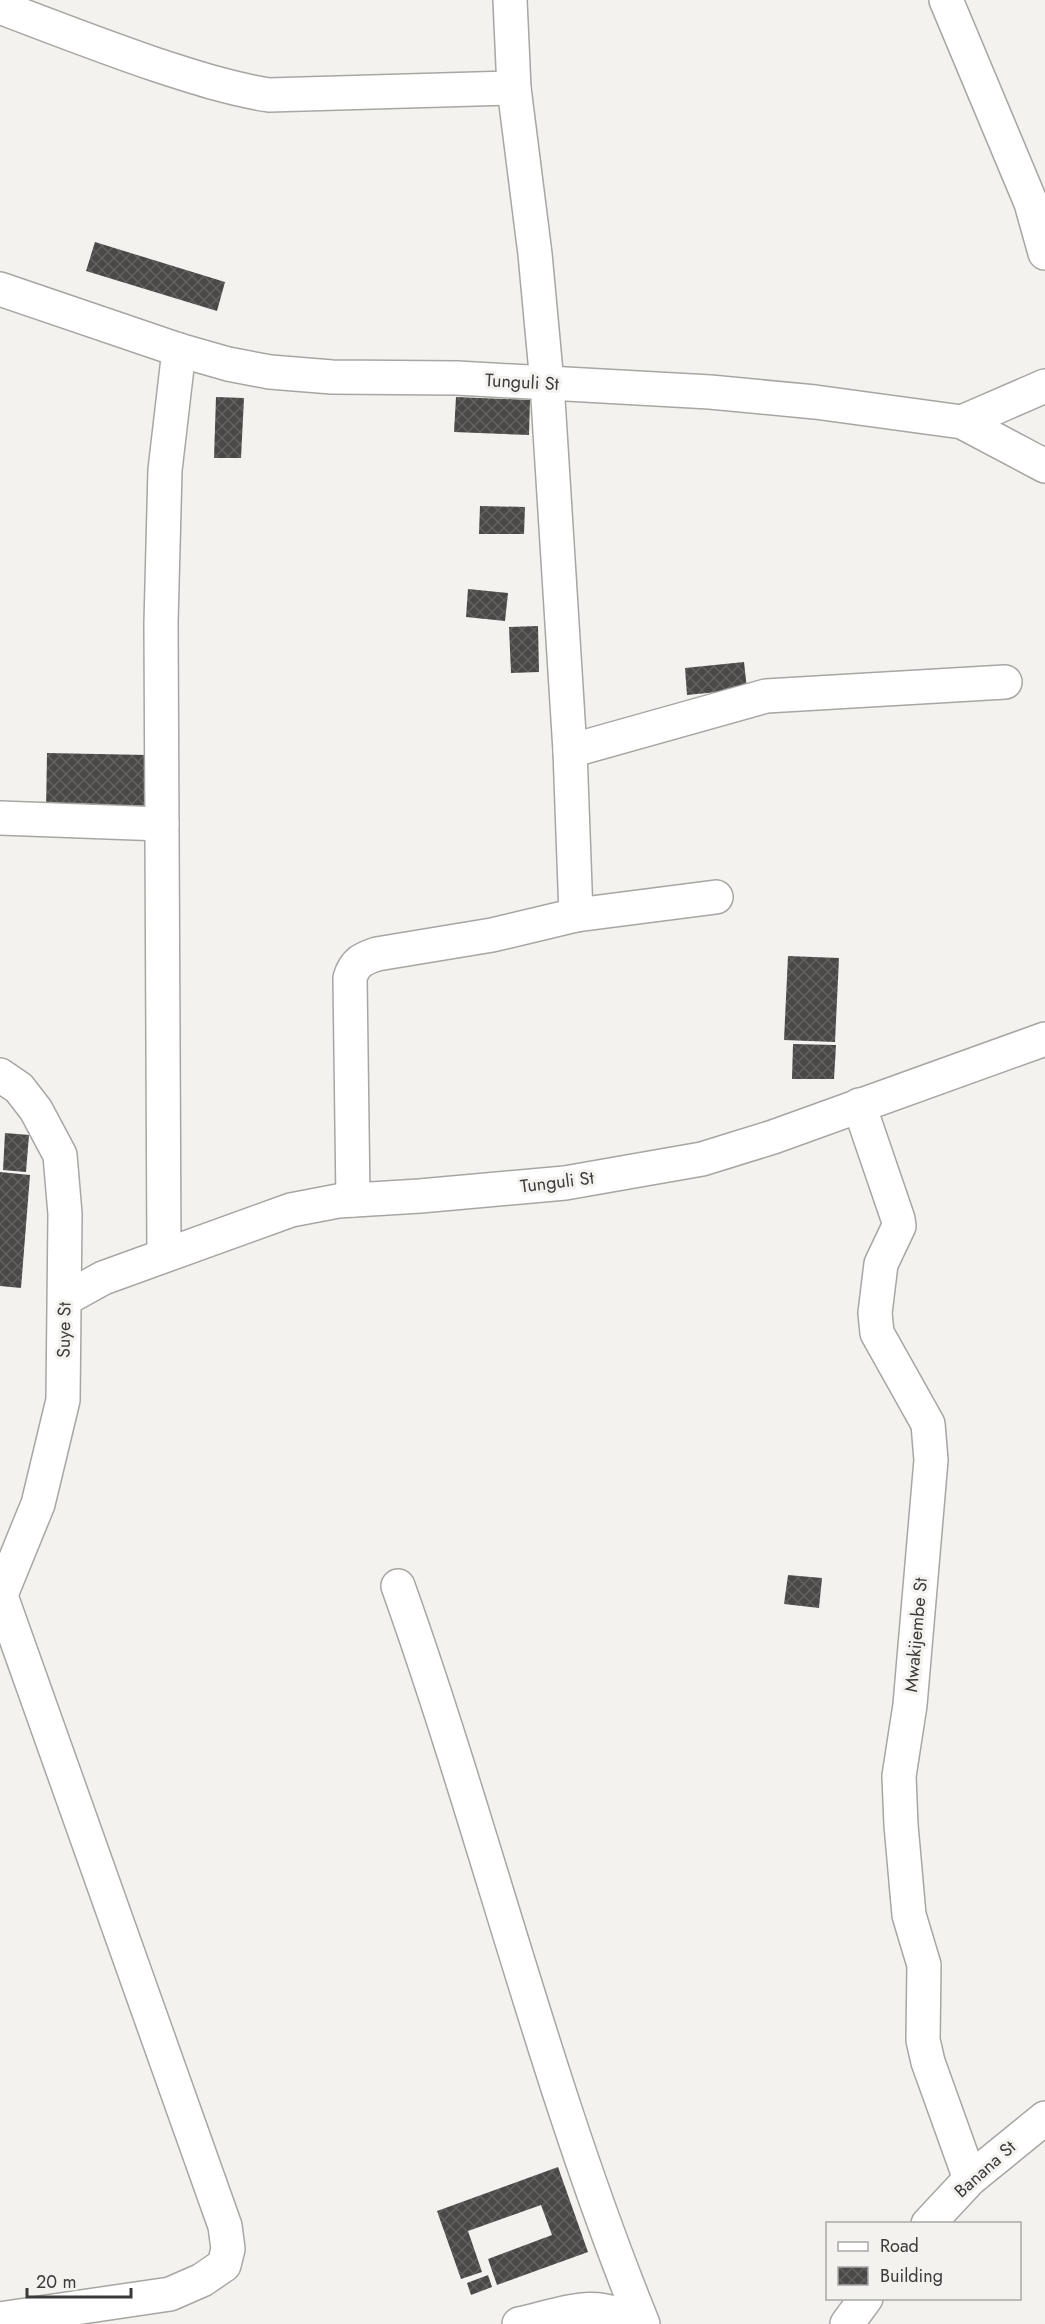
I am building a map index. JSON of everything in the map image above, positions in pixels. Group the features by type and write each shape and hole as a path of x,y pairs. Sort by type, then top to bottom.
{"street":[{"path":"510,0 514,88 535,254 547,383 570,751 576,915"},
{"path":"946,0 1031,203 1045,254"},
{"path":"0,8 216,85 268,95 514,88"},
{"name":"Tunguli St","path":"0,289 179,350 228,364 270,372 332,377 457,378 710,392 815,402 962,422 1045,466"},
{"path":"164,1255 161,622 165,470 179,350"},
{"path":"962,422 1045,386"},
{"path":"570,751 766,696 1005,682"},
{"path":"0,818 162,824"},
{"path":"353,1200 350,978 354,965 377,954 492,935 576,915 716,897"},
{"name":"Tunguli St","path":"65,1299 103,1278 291,1210 338,1201 566,1183 702,1159 773,1137 1045,1039"},
{"name":"Suye St","path":"0,1075 19,1088 36,1110 60,1155 65,1214 63,1400 38,1504 1,1596"},
{"name":"Mwakijembe St","path":"859,1105 898,1219 895,1235 881,1264 874,1313 877,1333 928,1424 931,1443 910,1705 899,1776 901,1825 909,1915 924,1965 923,2040 928,2062 970,2180"},
{"path":"398,1586 450,1739 549,2064 643,2324"},
{"path":"0,2319 170,2294 202,2280 224,2265 228,2249 221,2215 1,1596"},
{"name":"Banana St","path":"929,2222 970,2180 1045,2118"},
{"path":"847,2324 865,2300"},
{"path":"519,2324 595,2308 609,2311 631,2324"}],"building":[{"path":"95,242 225,282 217,311 86,271"},
{"path":"216,397 244,398 241,458 214,458"},
{"path":"456,397 530,400 529,435 454,432"},
{"path":"480,506 525,507 524,534 479,534"},
{"path":"468,589 508,593 505,621 466,617"},
{"path":"538,626 539,672 511,673 509,627"},
{"path":"744,662 747,689 687,695 685,668"},
{"path":"47,753 147,755 145,813 46,811"},
{"path":"788,956 839,958 835,1042 784,1040"},
{"path":"793,1044 836,1045 834,1079 792,1079"},
{"path":"5,1133 29,1135 26,1172 3,1170"},
{"path":"0,1172 30,1175 21,1288 0,1286"},
{"path":"788,1575 822,1578 819,1608 784,1604"},
{"path":"558,2167 588,2252 497,2285 488,2259 552,2235 541,2205 468,2231 482,2272 461,2279 437,2211"},
{"path":"488,2275 492,2287 471,2295 467,2283"}]}
